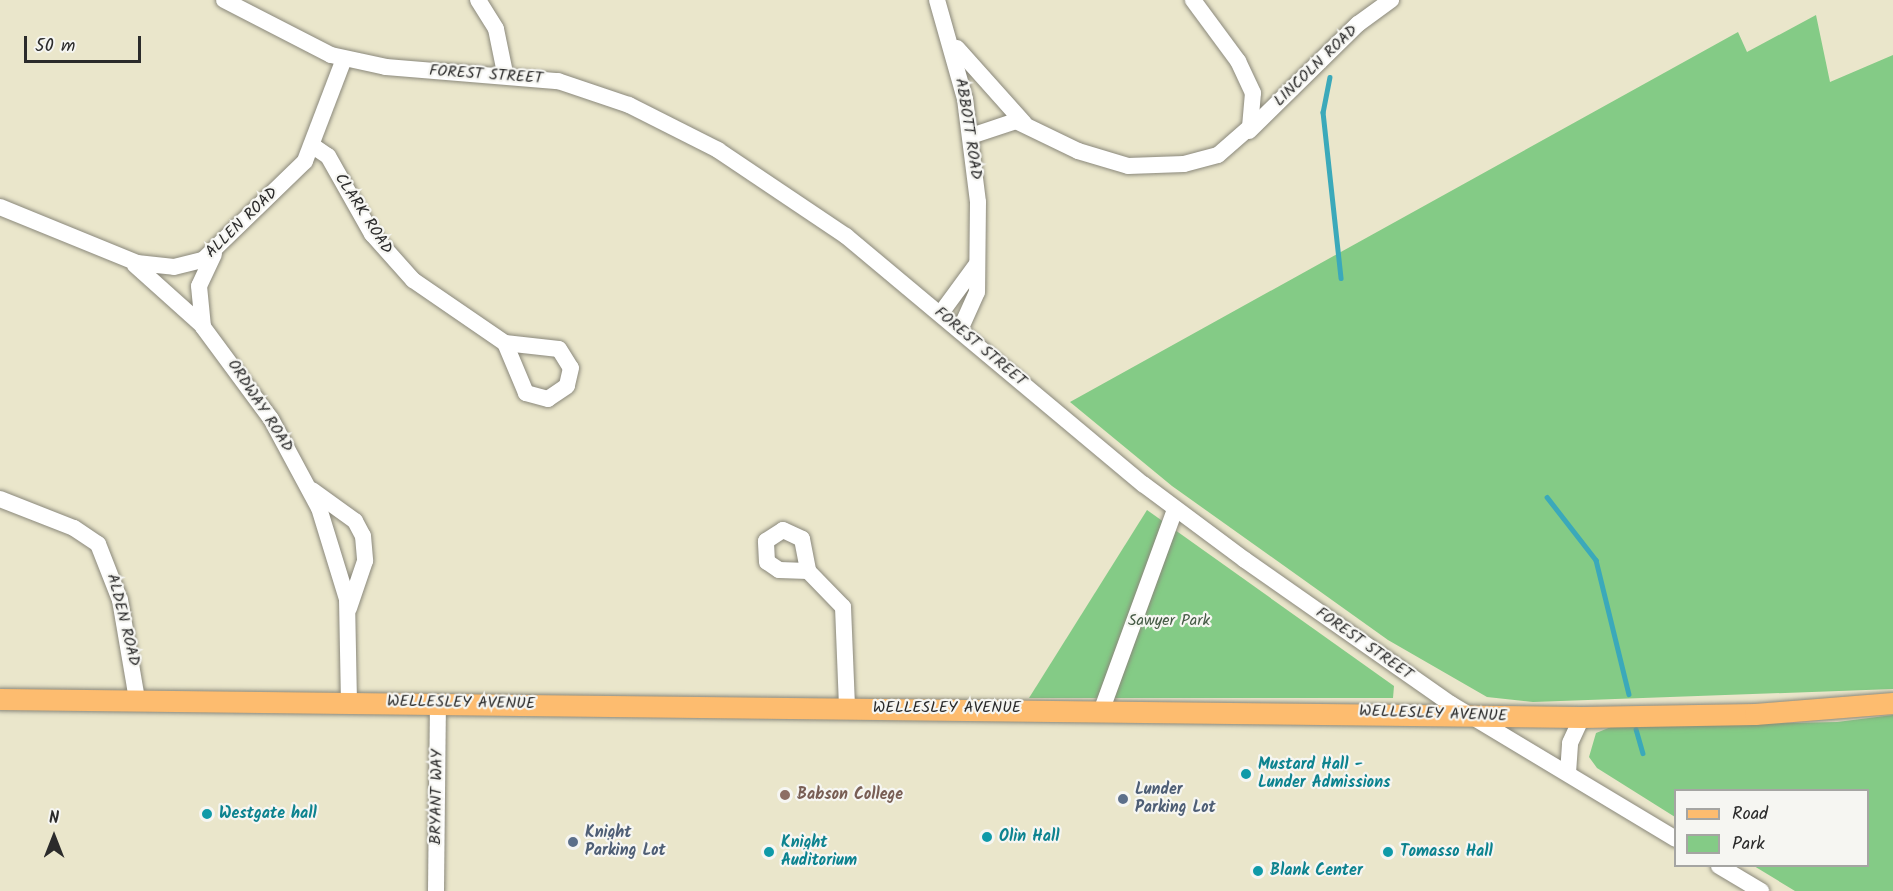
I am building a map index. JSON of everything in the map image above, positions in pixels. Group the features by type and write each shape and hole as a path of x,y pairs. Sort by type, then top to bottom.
{"main road":[{"name":"WELLESLEY AVENUE","path":"0,699 349,700 847,708 1465,713 1582,717 1755,714 1893,703"}],"street":[{"name":"FOREST STREET","path":"224,0 289,38 344,59 399,68 505,73 594,92 701,140 810,210 941,314 1175,509 1465,713 1674,838"},
{"path":"478,0 496,29 505,73"},
{"name":"ABBOTT ROAD","path":"937,0 946,27 971,136 978,261 975,303 960,330"},
{"path":"1193,0 1250,84 1254,111 1244,136"},
{"name":"LINCOLN ROAD","path":"946,27 975,73 1024,123 1078,152 1141,167 1197,162 1244,136 1358,24 1391,0"},
{"name":"ALLEN ROAD","path":"0,207 126,259 174,267 214,254 301,166 313,146 344,59"},
{"path":"971,136 1002,123 1024,123"},
{"name":"CLARK ROAD","path":"313,146 328,156 372,234 401,269 440,304 505,344"},
{"path":"203,327 199,286 214,254"},
{"name":"ORDWAY ROAD","path":"126,259 203,327 271,418 311,490 348,612 349,700"},
{"path":"941,314 978,261"},
{"name":"ORDWAY ROAD","path":"311,490 355,521 363,536 365,561 348,612"},
{"name":"ALDEN ROAD","path":"0,499 65,524 98,544 120,600 137,699"},
{"path":"1102,710 1175,509"},
{"path":"808,571 843,607 847,708"},
{"name":"BRYANT WAY","path":"436,891 438,702"},
{"path":"1568,773 1570,743 1582,717"},
{"path":"1721,867 1761,891"}],"green space":[{"path":"1816,15 1830,82 1893,55 1893,689 1533,702 1487,697 1388,640 1172,486 1070,402 1738,32 1747,52"},
{"name":"Sawyer Park","path":"1147,510 1394,686 1393,698 1029,698"},
{"path":"1893,715 1893,891 1795,891 1756,867 1869,867 1869,789 1674,789 1674,816 1597,768 1589,757 1596,733 1611,727 1837,722"}],"waterway":[{"path":"1330,77 1323,112 1341,278"},
{"path":"1547,497 1596,560 1629,694"},
{"path":"1636,729 1643,753"}],"place":[{"name":"Mustard Hall - Lunder Admissions","path":"1246,774"},
{"name":"Babson College","path":"785,795"},
{"name":"Lunder Parking Lot","path":"1123,799"},
{"name":"Westgate hall","path":"207,814"},
{"name":"Olin Hall","path":"987,837"},
{"name":"Knight Parking Lot","path":"573,842"},
{"name":"Knight Auditorium","path":"769,852"},
{"name":"Tomasso Hall","path":"1388,852"},
{"name":"Blank Center","path":"1258,871"}]}
